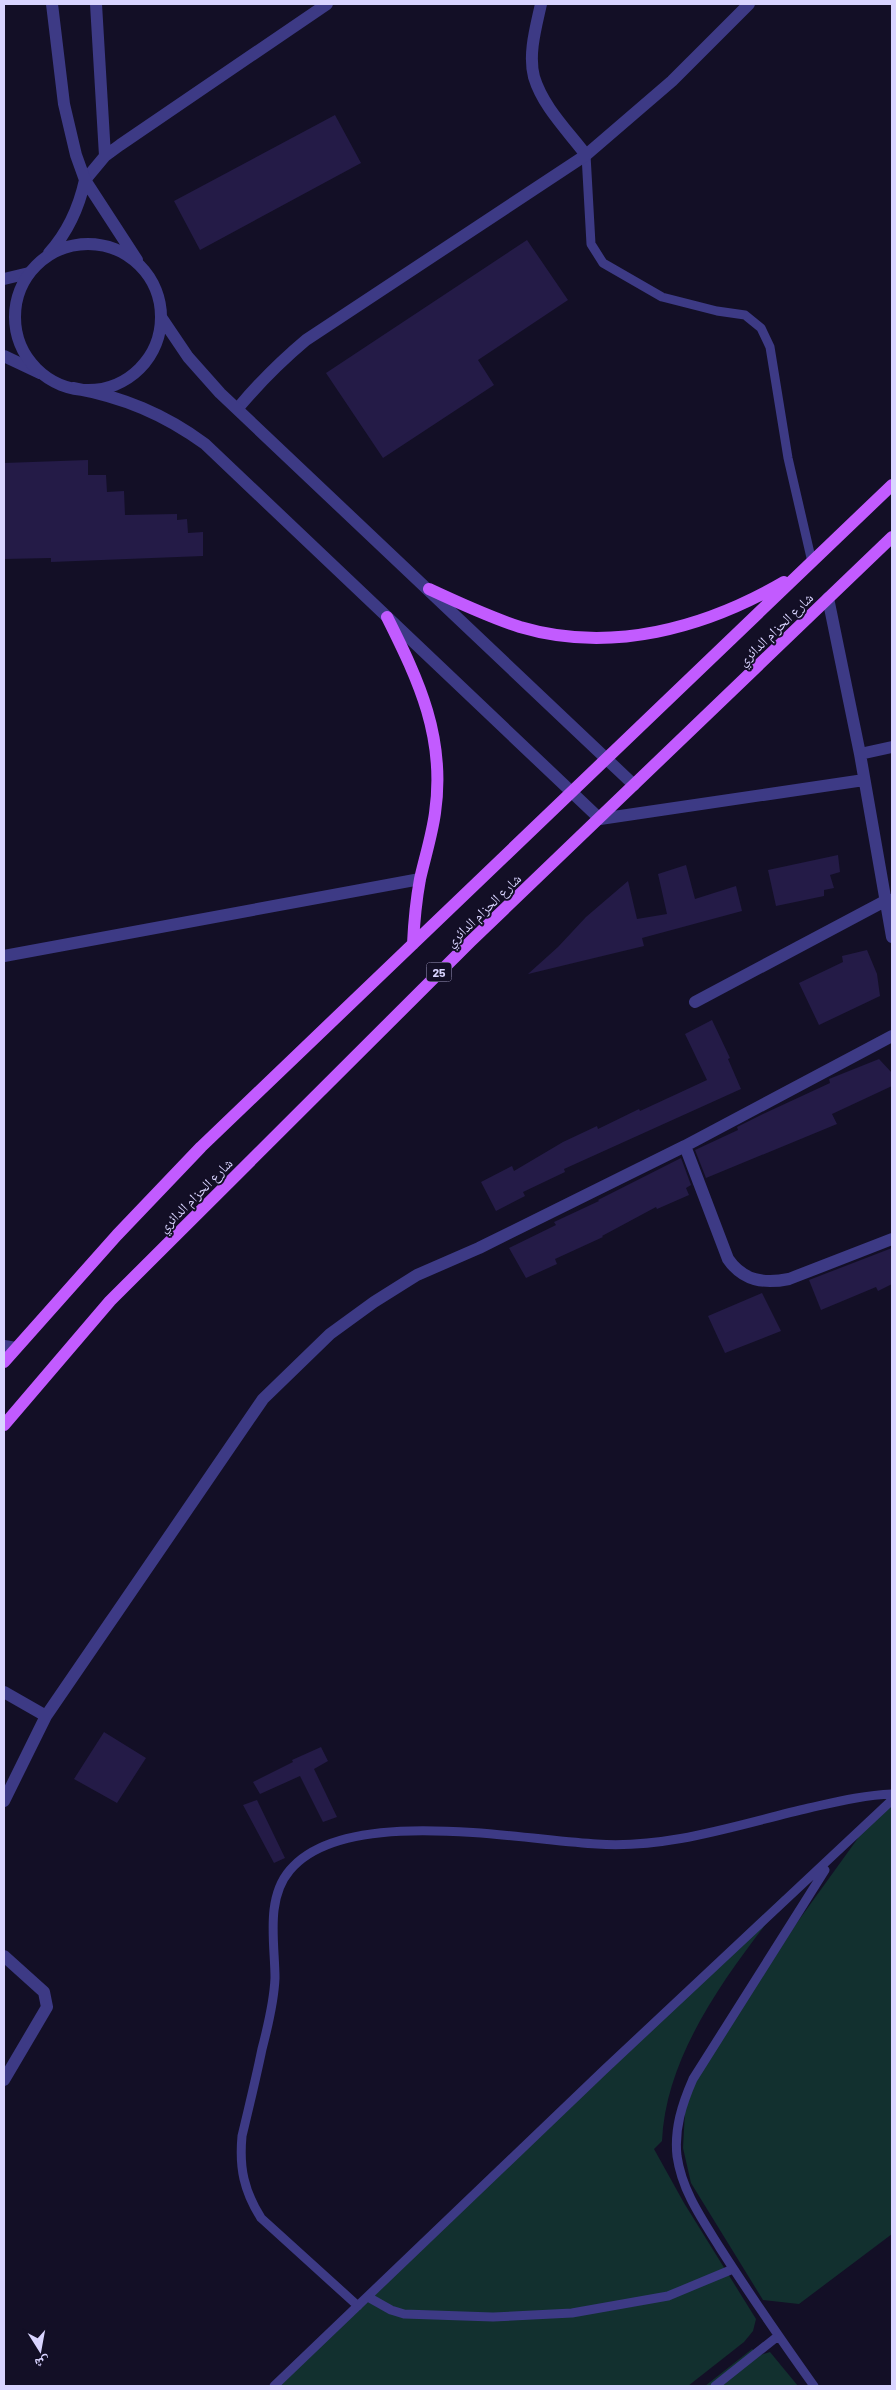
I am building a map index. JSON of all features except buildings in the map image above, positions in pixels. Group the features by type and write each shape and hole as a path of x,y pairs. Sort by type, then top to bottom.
{"main road":[{"name":"شارع الحزام الدائري","path":"4,1362 10,1347 201,1147 892,485"},
{"name":"شارع الحزام الدائري","path":"4,1425 110,1301 470,941 600,819 892,537"},
{"path":"429,589 481,613 522,627 564,635 608,638 651,634 704,620 756,598 807,566"},
{"path":"387,617 416,676 428,708 434,742 437,777 435,811 420,879 413,944"}],"street":[{"path":"52,4 68,130 85,180 152,282 159,299 161,317 158,338 148,358 134,373 115,384 95,389 73,388"},
{"path":"96,4 105,156"},
{"path":"40,373 26,356 17,336 15,322 18,293 29,273 70,224 82,195 85,180 105,156 327,4"},
{"path":"541,4 534,38 534,76 544,101 586,155"},
{"path":"238,408 270,372 306,340 586,155 672,80 749,4"},
{"path":"41,260 57,250 74,245 93,244 111,247 127,255 141,267"},
{"path":"4,279 29,273"},
{"path":"161,317 203,376 634,785"},
{"path":"4,356 40,373 56,383 102,393 139,406 182,427 205,444 600,819 864,780"},
{"path":"828,598 888,900 892,937"},
{"path":"860,754 892,747"},
{"path":"4,956 420,879"},
{"path":"695,1002 888,900"},
{"path":"4,1801 46,1716 263,1399 330,1334 374,1302 417,1275 479,1248 685,1146 892,1036"},
{"path":"685,1146 728,1259 736,1271 752,1279 776,1282 789,1279 892,1239"},
{"path":"4,1692 46,1716"},
{"path":"4,1956 44,1992 47,2006 4,2080"}],"lane":[{"path":"586,155 591,244 603,263 662,297 745,315 761,328 770,346 807,566"},
{"path":"358,2306 262,2218 250,2200 242,2179 240,2158 242,2136 274,1994 274,1914 278,1893 288,1871 306,1854 327,1844 382,1833 407,1831 498,1834 624,1845 678,1839 847,1799 892,1794"},
{"path":"274,2386 604,2070 832,1859 892,1800"},
{"path":"814,2386 733,2269 693,2205 682,2180 677,2155 677,2138 682,2103 693,2079 832,1859"},
{"path":"368,2297 386,2308 404,2314 493,2317 546,2316 668,2296 733,2269"},
{"path":"715,2386 778,2336"}],"green space":[{"path":"892,1791 892,2234 799,2304 763,2300 691,2183 683,2148 686,2092 796,1924"},
{"path":"783,1896 783,1902 722,1984 688,2044 675,2076 666,2108 662,2141 654,2149 684,2203 756,2319 753,2331 744,2342 688,2386 272,2386 375,2285"},
{"path":"752,2349 760,2355 770,2352 798,2386 705,2386"}]}
